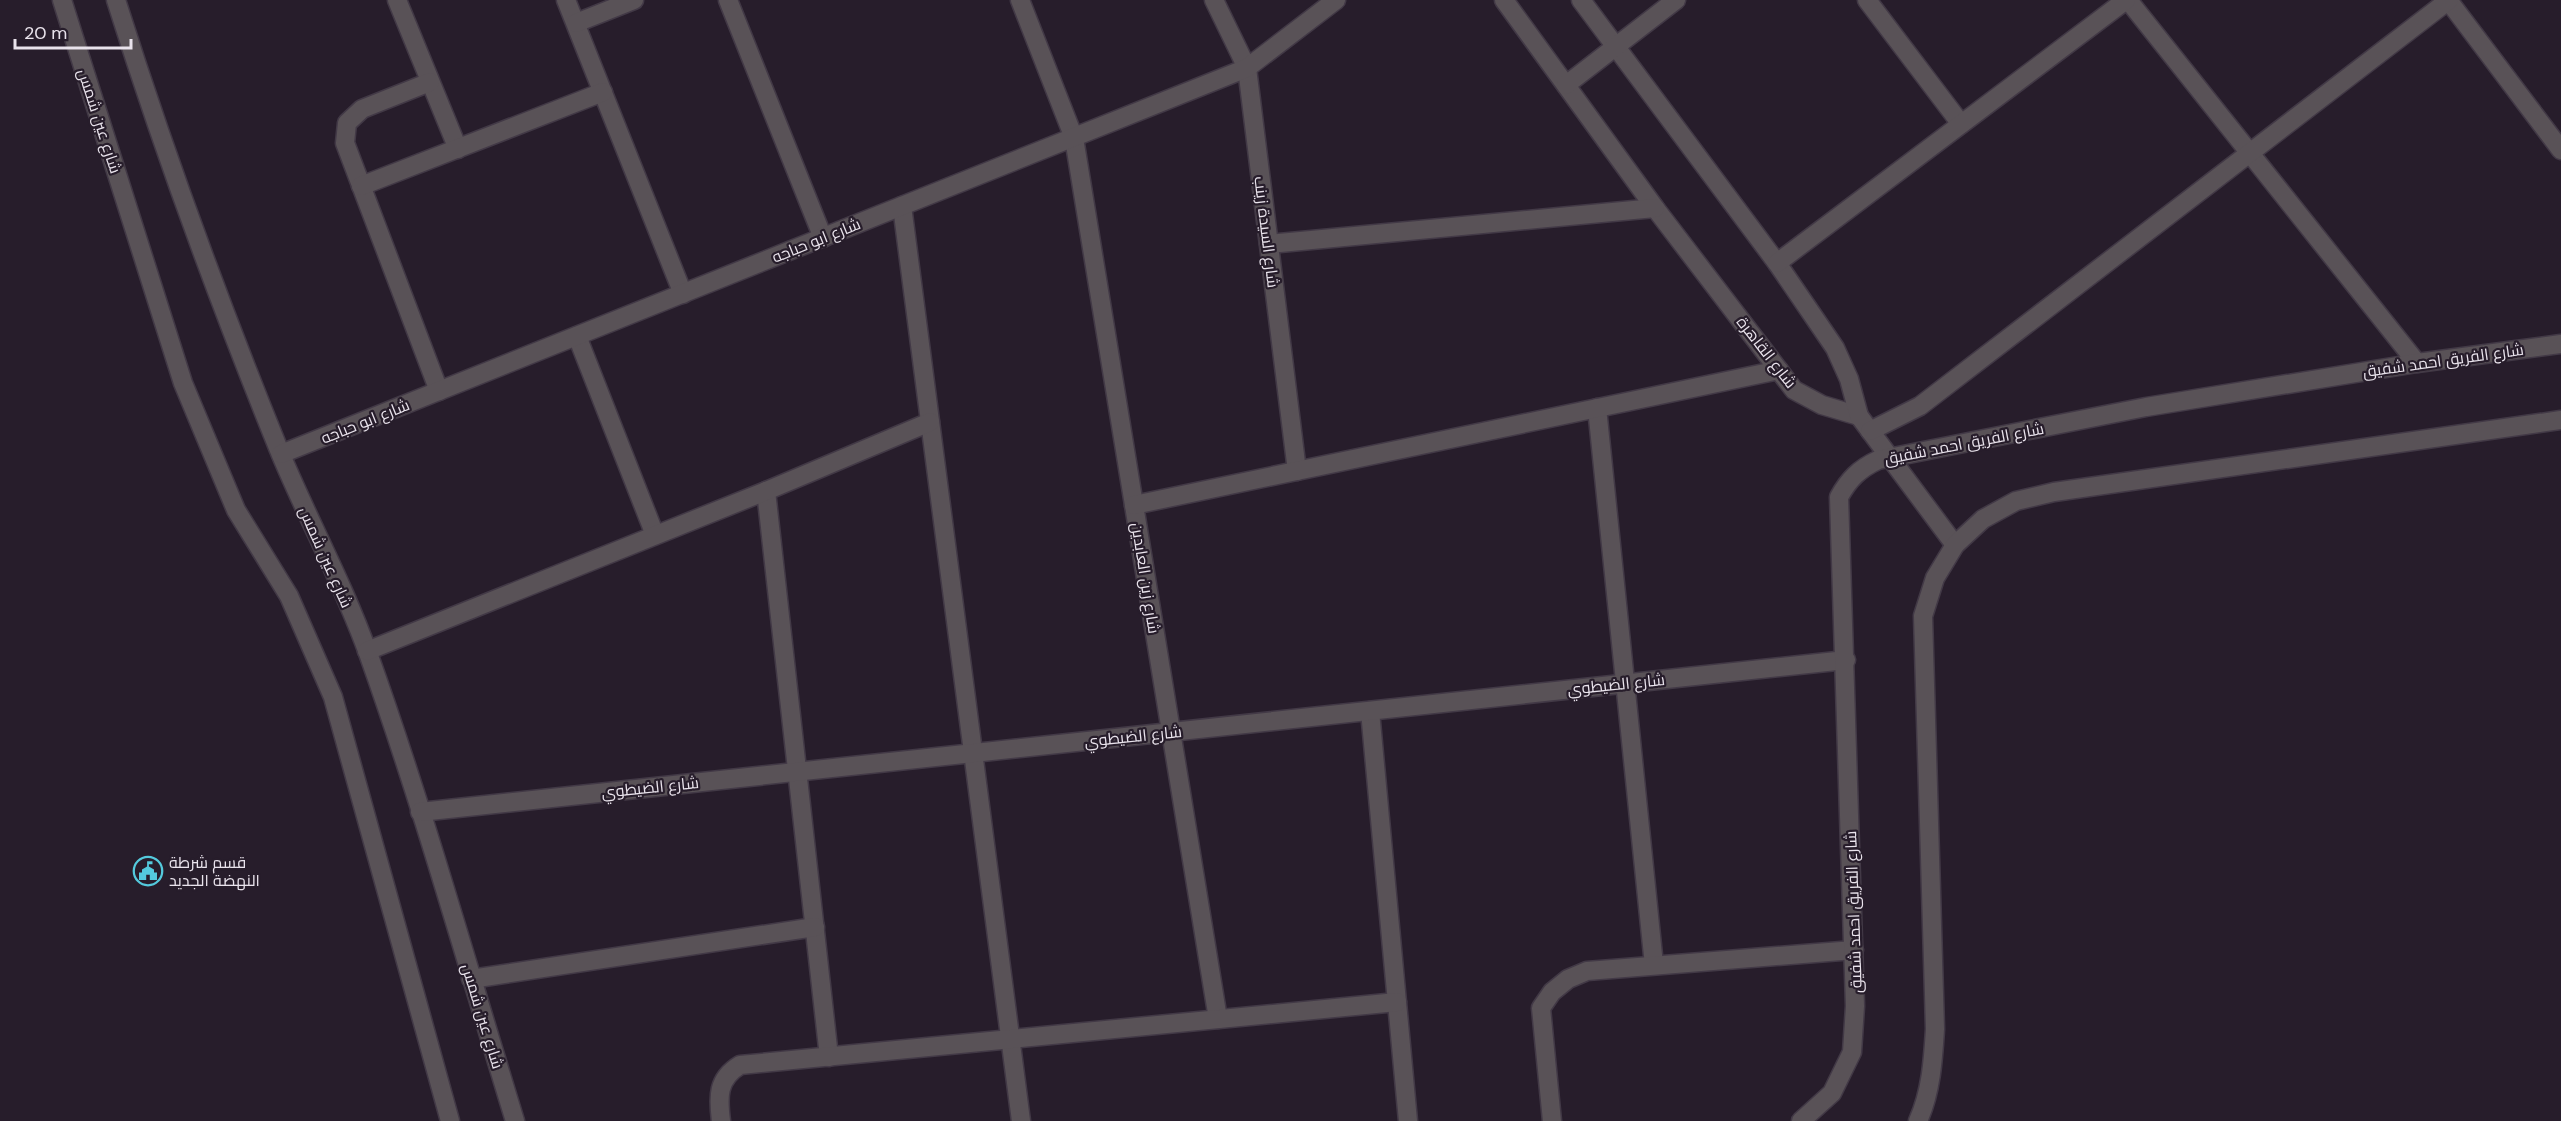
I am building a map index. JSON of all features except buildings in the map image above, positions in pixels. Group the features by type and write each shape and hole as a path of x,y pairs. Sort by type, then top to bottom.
{"street":[{"name":"شارع عين شمس","path":"62,0 183,383 236,510 289,596 333,697 450,1121"},
{"name":"شارع عين شمس","path":"116,0 152,115 214,286 281,454 367,651 420,812 515,1121"},
{"path":"398,0 458,149"},
{"path":"566,0 682,294"},
{"path":"576,23 634,0"},
{"path":"728,0 823,237"},
{"name":"شارع زين العابدين","path":"1020,0 1074,138 1218,1019"},
{"name":"شارع السيدة زينب","path":"1214,0 1247,68 1297,471"},
{"name":"شارع ابو حباجه","path":"281,454 1247,68 1336,0"},
{"name":"شارع القاهرة","path":"1504,0 1655,208 1794,390 1822,405 1859,416"},
{"path":"1581,0 1777,263 1835,348 1849,379 1859,416 1955,545"},
{"path":"1566,85 1676,0"},
{"path":"1867,0 1961,124"},
{"path":"1777,263 2127,0 2417,363"},
{"path":"1870,431 1920,406 2448,0 2561,150"},
{"path":"430,82 362,109 347,123 345,142 439,391"},
{"path":"361,186 603,92"},
{"path":"902,206 1021,1121"},
{"path":"1269,244 1655,208"},
{"path":"577,336 656,535"},
{"name":"شارع الفريق احمد شفيق","path":"1801,1121 1832,1093 1852,1052 1855,1006 1854,950 1839,497 1848,481 1861,468 1889,457 2146,407 2417,363 2561,344"},
{"path":"1134,505 1779,370"},
{"path":"1597,408 1654,965"},
{"path":"1918,1121 1926,1103 1932,1072 1935,1029 1923,616 1935,578 1955,545 1983,519 2016,501 2054,492 2561,420"},
{"path":"367,651 766,491 930,422"},
{"path":"766,491 829,1057"},
{"name":"شارع الضيطوي","path":"420,812 1846,660"},
{"path":"1370,711 1408,1121"},
{"path":"471,979 815,927"},
{"path":"1552,1121 1541,1008 1552,992 1568,979 1587,971 1854,950"},
{"path":"721,1121 719,1088 731,1071 740,1065 1397,1002"}],"place":[{"name":"قسم شرطة النهضة الجديد","path":"148,871"}]}
